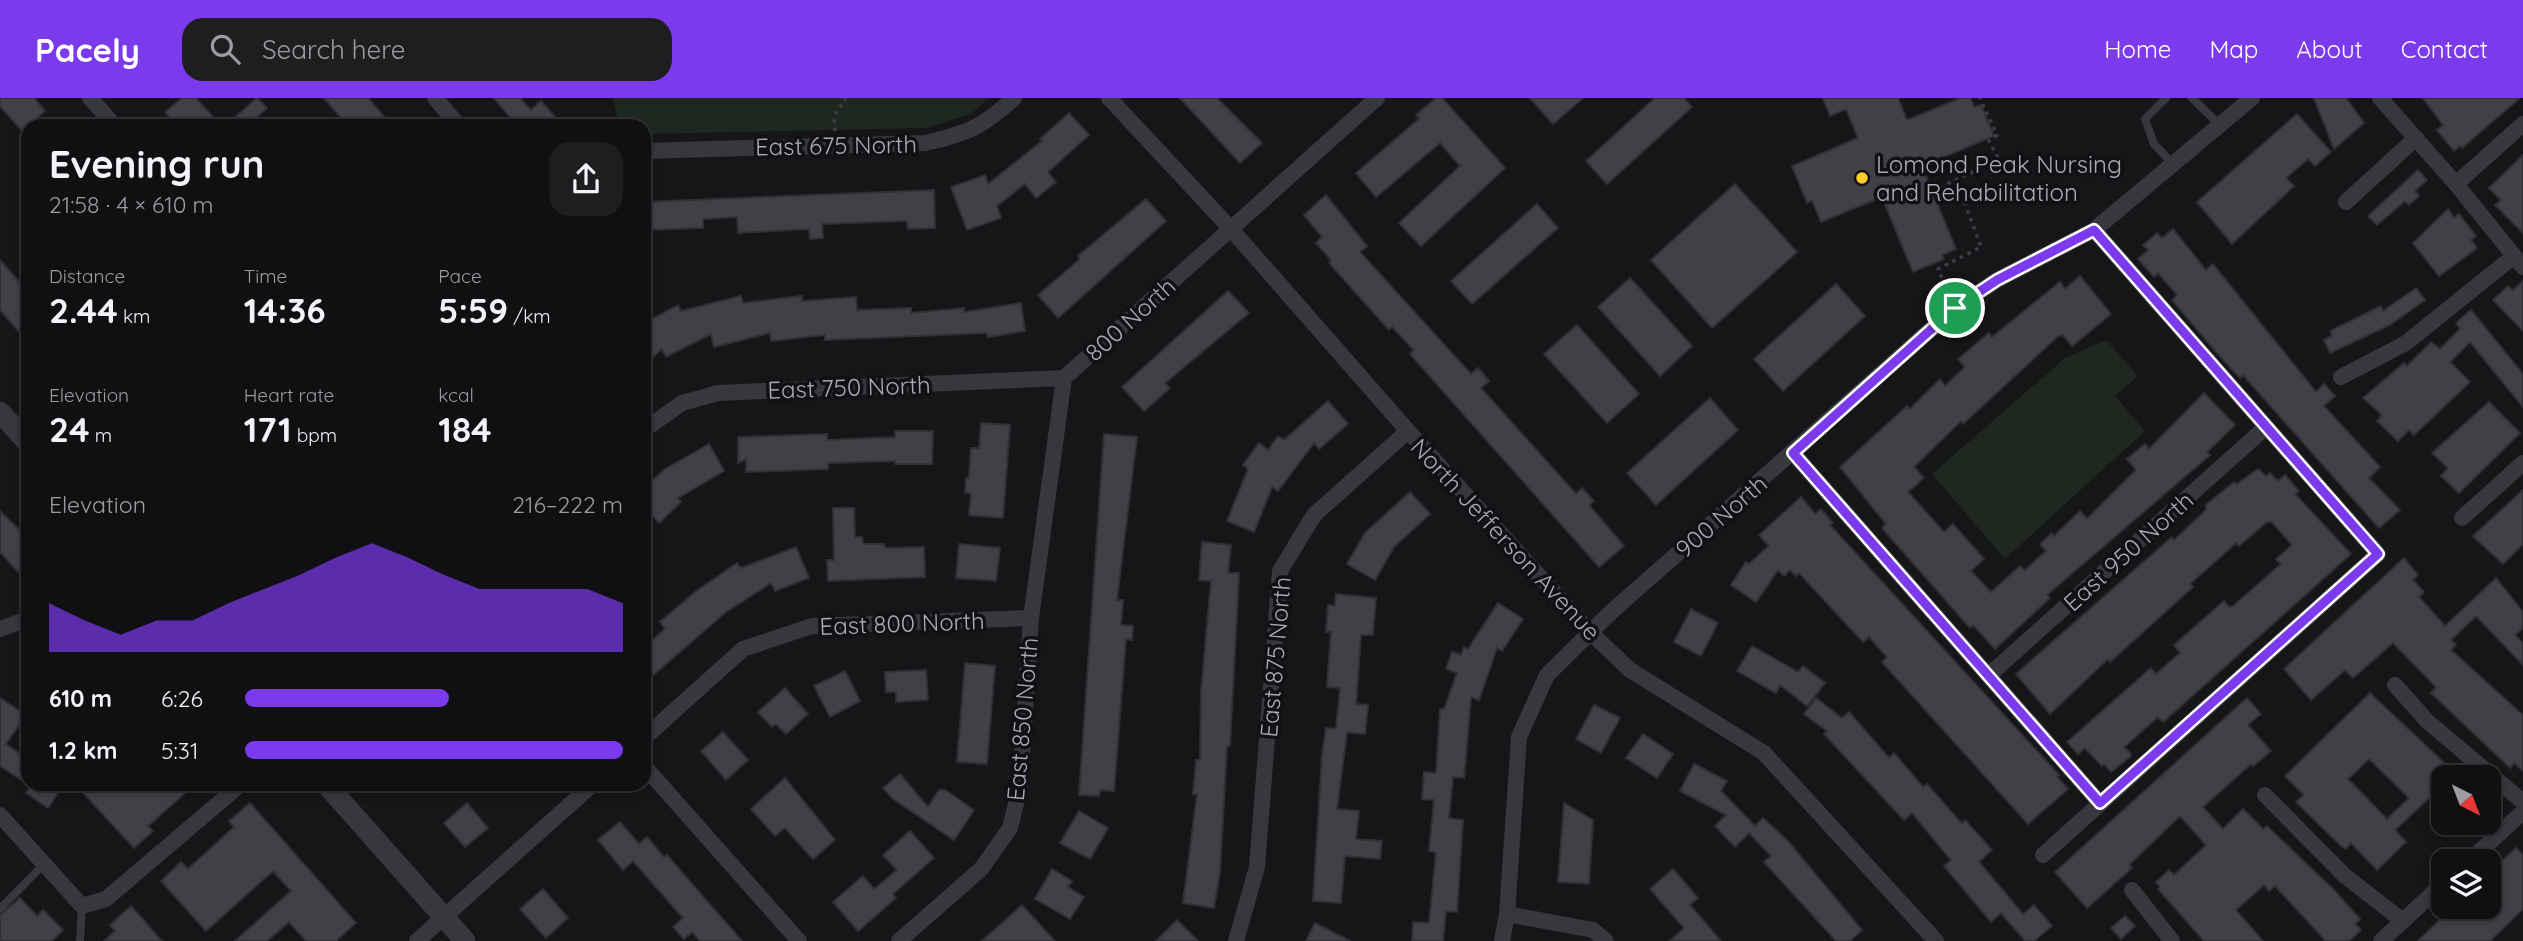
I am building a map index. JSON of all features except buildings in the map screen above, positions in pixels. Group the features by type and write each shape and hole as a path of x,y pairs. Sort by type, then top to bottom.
{"street":[{"path":"90,98 109,119"},
{"path":"435,98 453,119"},
{"name":"East 675 North","path":"651,151 925,143 959,135 990,121 1014,98"},
{"name":"North Jefferson Avenue","path":"1109,98 1231,229 1408,431 1590,632 1630,670 1764,753 1936,941"},
{"name":"800 North","path":"1031,618 1064,378 1377,98"},
{"name":"900 North","path":"1502,941 1507,914 1519,737 1547,676 1590,632 1955,308 1997,280 2094,230 2252,98"},
{"path":"2341,377 2406,343 2518,261 2381,98"},
{"path":"2456,184 2523,124"},
{"path":"2346,202 2416,138"},
{"path":"2043,855 2378,554 2094,230"},
{"name":"East 750 North","path":"651,425 682,403 718,393 1064,378"},
{"path":"0,412 21,435"},
{"name":"East 950 North","path":"1989,675 2266,427"},
{"name":"East 875 North","path":"1239,936 1257,867 1280,571 1314,515 1408,431"},
{"path":"1793,453 2100,803"},
{"path":"2462,518 2523,463"},
{"name":"East 800 North","path":"651,732 743,649 812,626 1031,618"},
{"name":"East 850 North","path":"900,941 981,869 1010,828 1020,787 1031,618"},
{"path":"0,629 21,622"},
{"path":"2395,685 2427,721 2523,802"},
{"path":"651,774 799,941"},
{"path":"0,815 82,906 106,899 233,791"},
{"path":"332,791 465,941"},
{"path":"417,941 585,791"},
{"path":"2265,795 2345,876 2403,921"},
{"path":"2482,849 2523,812"},
{"path":"2132,890 2172,941"},
{"path":"2381,941 2431,895"},
{"path":"1507,914 1593,930 1606,941"}],"lane":[{"path":"2166,98 2145,119 2154,144 2174,165"},
{"path":"2192,98 2221,126"},
{"path":"0,909 44,864"},
{"path":"80,941 82,906"}],"path":[{"path":"836,144 834,116 846,98"},
{"path":"1932,191 1999,160 1989,141 1997,135 1980,98"},
{"path":"1955,179 1981,247 1938,269 1955,308"}],"shaded area":[{"path":"613,98 989,98 971,114 926,128 651,134 651,119 618,119"},
{"path":"2106,340 2138,376 2115,396 2145,431 2005,559 1932,474 2065,358"}],"place":[{"name":"Lomond Peak Nursing and Rehabilitation","path":"1862,178"}],"route":[{"path":"2094,230 2378,554 2100,803 1793,453 1955,308 1997,280 2094,230"}]}
